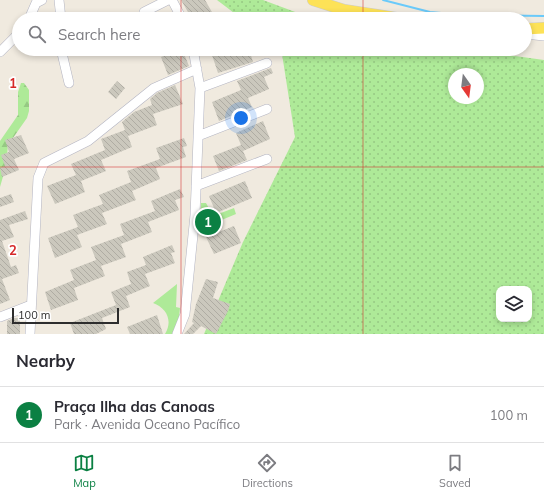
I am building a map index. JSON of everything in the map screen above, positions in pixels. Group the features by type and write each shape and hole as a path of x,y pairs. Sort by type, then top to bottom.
{"main road":[{"path":"313,0 344,10 357,12"},
{"path":"532,29 544,28"}],"street":[{"path":"32,12 36,3 42,0"},
{"path":"59,0 60,12"},
{"path":"144,12 168,0"},
{"path":"172,0 178,12"},
{"path":"532,35 544,36"},
{"path":"0,52 12,40"},
{"path":"63,56 69,82"},
{"path":"177,334 186,314 196,186 200,88 194,56"},
{"path":"200,88 267,63"},
{"path":"30,334 38,178 44,163 88,141 154,88 197,69"},
{"path":"198,136 267,109"},
{"path":"196,186 268,159"},
{"path":"0,317 31,305"}],"green space":[{"path":"217,0 263,0 295,12 233,12"},
{"path":"282,56 516,56 544,60 544,334 204,334 243,242 295,137"},
{"path":"21,83 24,83 29,90 29,111 27,118 8,145 6,166 0,187 0,141 18,115 18,92"},
{"path":"201,203 206,203 213,216 234,208 236,214 200,229"},
{"path":"177,284 176,307 180,308 179,317 172,334 165,334 168,324 167,316 162,308 153,303"}],"building":[{"path":"181,0 205,0 212,12 188,12"},
{"path":"185,56 189,66 168,75 161,57"},
{"path":"212,56 251,56 253,62 218,73"},
{"path":"271,68 273,73 264,77 269,89 248,98 252,107 219,121 212,102 241,90 237,81"},
{"path":"117,81 125,88 116,99 108,92"},
{"path":"175,85 183,104 153,114 157,125 128,136 132,147 101,160 106,171 81,181 85,192 55,204 47,186 76,175 71,164 105,150 101,139 125,130 122,122 134,112 152,105 150,99 157,93"},
{"path":"263,121 270,139 243,151 247,160 219,171 213,156 241,145 236,133"},
{"path":"21,135 29,153 14,159 19,170 2,177 0,168 5,166 1,155 9,152 5,140"},
{"path":"184,138 187,146 183,147 186,157 156,168 160,179 132,191 136,200 102,213 107,224 77,235 82,247 55,258 48,238 78,227 73,215 103,204 99,195 131,182 127,171 160,159 156,148"},
{"path":"245,181 252,198 216,213 209,196"},
{"path":"180,189 184,197 175,200 179,210 148,222 152,232 121,244 126,257 101,266 105,276 74,288 78,300 51,310 45,292 74,280 70,270 96,260 91,247 124,235 120,224 155,211 151,201"},
{"path":"11,194 14,202 0,207 0,198"},
{"path":"25,211 28,219 9,225 14,237 2,241 11,267 16,265 19,273 2,279 10,300 0,304 0,220"},
{"path":"234,226 241,243 214,254 206,237"},
{"path":"172,245 175,252 171,253 175,263 145,274 150,286 126,296 130,307 102,318 106,329 96,334 74,334 70,323 116,305 111,292 131,284 127,272 146,265 143,257"},
{"path":"206,279 218,282 213,298 230,304 228,311 216,334 201,326 193,334 184,334 194,323 192,322 196,304"},
{"path":"157,315 163,334 130,334 127,327"},
{"path":"14,318 20,318 20,334 7,334 7,321"}],"waterway":[{"path":"383,0 430,12"},
{"path":"532,16 544,16"}],"place":[{"name":"Praça Ilha das Canoas","path":"208,222"}]}
